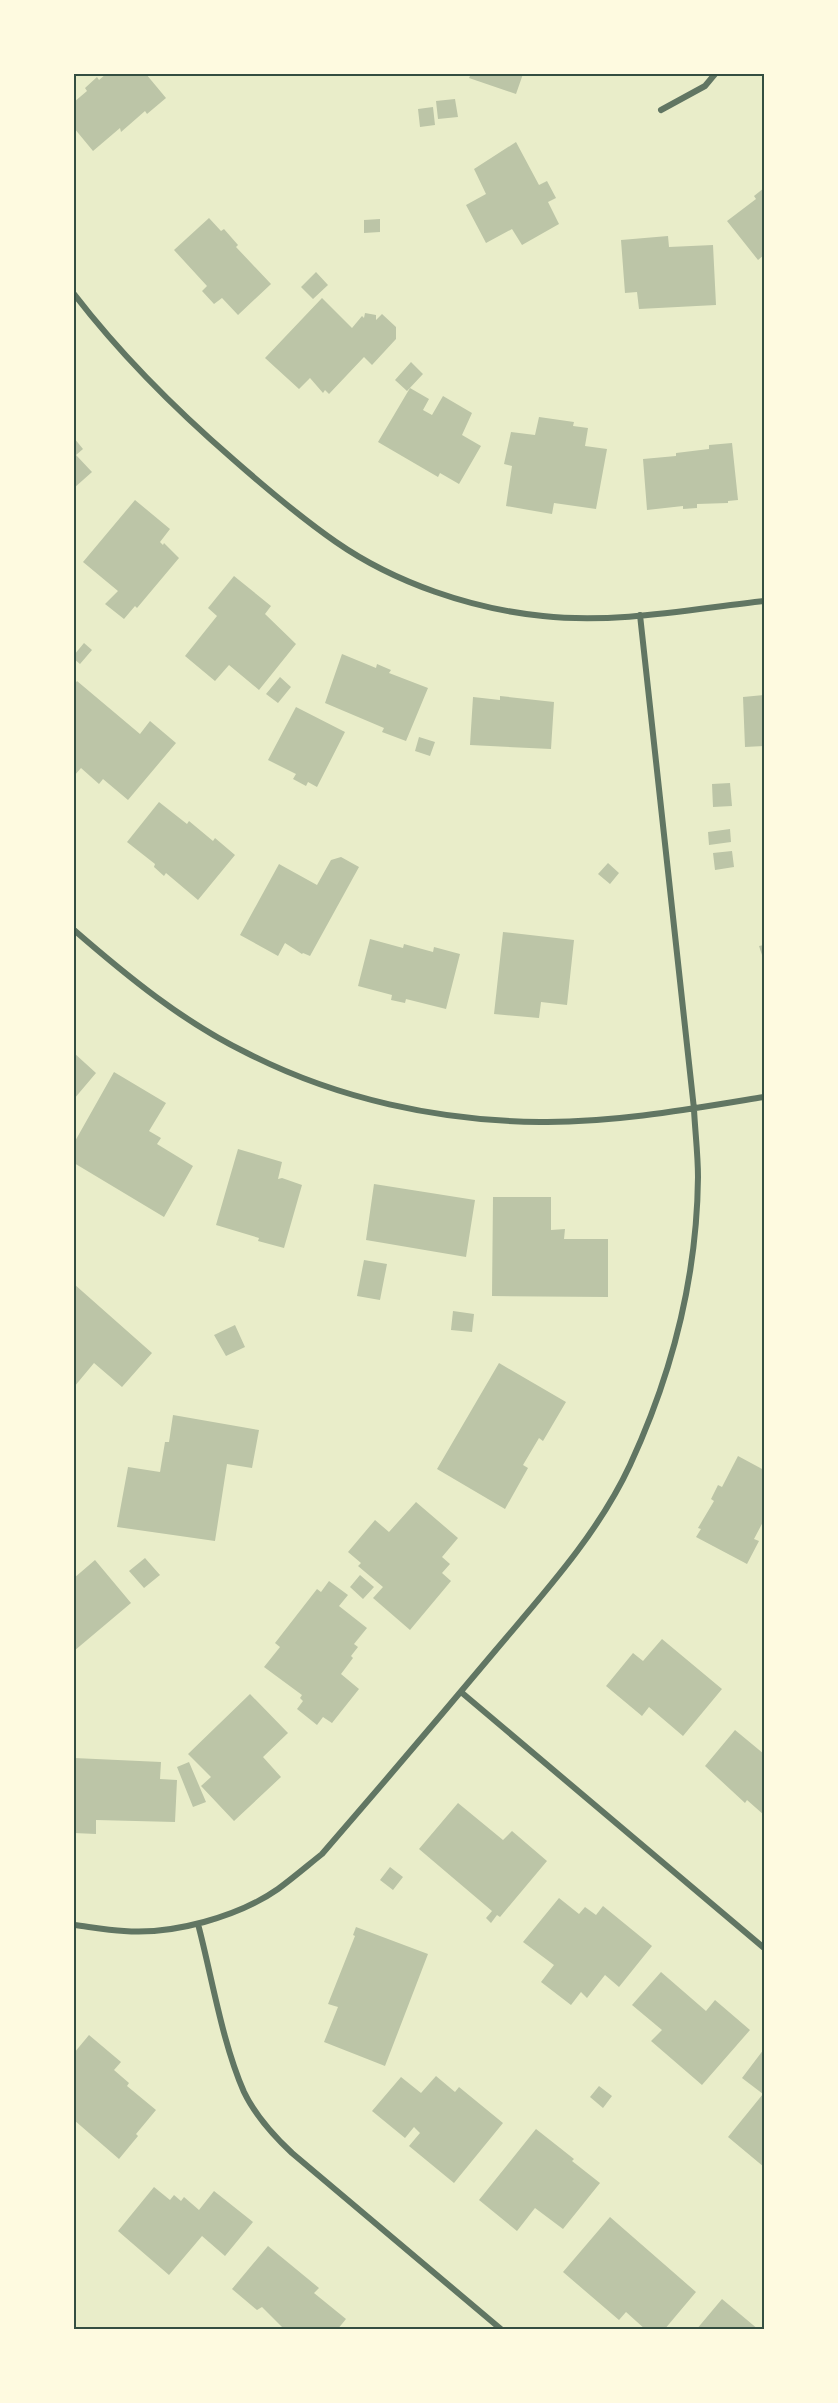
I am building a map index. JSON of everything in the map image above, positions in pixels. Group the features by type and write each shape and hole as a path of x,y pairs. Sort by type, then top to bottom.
{"street":[{"path":"661,110 705,86 715,74"},
{"path":"74,294 100,328 192,423 290,508 338,544 402,579 471,603 543,616 591,618 640,615 765,601"},
{"path":"74,1925 126,1932 170,1929 198,1923 238,1909 276,1890 322,1854 547,1590 596,1524 629,1466 667,1373 684,1308 694,1242 698,1176 694,1109 640,615"},
{"path":"74,930 121,970 188,1019 246,1053 308,1080 373,1101 439,1115 540,1122 608,1119 694,1109 765,1097"},
{"path":"461,1692 765,1948"},
{"path":"198,1923 232,2057 245,2094 272,2134 502,2330"}],"building":[{"path":"106,74 146,74 166,98 147,114 145,111 121,132 120,128 93,151 74,128 74,102 87,91 85,88 97,77 99,80"},
{"path":"471,74 523,74 516,94 469,78"},
{"path":"455,99 458,117 438,119 436,101"},
{"path":"433,107 435,125 420,127 418,109"},
{"path":"516,142 539,185 547,181 556,198 548,202 559,224 522,245 512,229 486,243 466,205 486,194 474,169"},
{"path":"764,188 764,255 758,260 727,221 756,199 754,196"},
{"path":"209,218 221,231 224,229 238,245 236,247 271,284 238,315 222,298 214,304 202,291 207,286 174,250"},
{"path":"380,219 380,232 364,233 364,220"},
{"path":"668,236 669,247 713,245 716,305 639,309 637,292 625,293 621,240"},
{"path":"316,272 328,285 313,299 301,287"},
{"path":"322,298 352,328 362,316 364,318 365,313 376,315 376,320 382,314 396,327 396,339 372,365 364,357 329,394 325,390 323,393 310,378 299,389 265,358"},
{"path":"411,362 423,374 407,391 395,380"},
{"path":"410,388 429,399 423,410 432,415 443,396 472,413 462,435 481,446 459,484 440,473 438,477 378,442"},
{"path":"539,417 574,422 573,426 588,428 585,446 607,449 596,509 554,503 552,514 506,506 512,466 504,464 511,432 535,435"},
{"path":"74,438 83,449 76,455 92,472 74,488"},
{"path":"732,443 738,500 728,501 728,503 697,504 697,508 683,509 683,506 647,510 643,459 676,456 676,453 709,449 709,445"},
{"path":"135,500 170,529 160,542 163,545 164,543 179,558 137,608 135,606 124,619 105,604 118,591 83,562"},
{"path":"234,576 271,606 265,614 296,644 259,690 229,665 215,681 185,656 217,616 208,608"},
{"path":"84,643 92,650 80,664 74,659 74,655"},
{"path":"342,654 376,668 377,664 391,670 389,673 428,688 406,741 382,732 384,728 325,703"},
{"path":"280,677 291,687 278,703 266,694"},
{"path":"77,681 140,734 150,721 176,743 128,800 103,779 99,784 81,768 74,776 74,685"},
{"path":"764,695 764,746 745,747 743,697"},
{"path":"500,696 554,702 551,749 470,745 473,697 500,700"},
{"path":"296,707 345,732 317,787 308,782 306,786 293,779 296,774 268,760"},
{"path":"419,737 435,742 430,756 415,751"},
{"path":"730,783 732,806 713,807 712,784"},
{"path":"159,802 187,824 189,821 213,841 215,838 235,855 198,900 166,873 164,876 154,867 155,864 127,842"},
{"path":"730,829 731,842 709,845 708,832"},
{"path":"732,851 734,867 715,870 713,853"},
{"path":"341,857 359,867 310,956 302,954 285,943 278,956 240,935 279,864 317,885 331,860"},
{"path":"608,863 619,873 610,884 598,874"},
{"path":"503,932 574,940 567,1005 541,1002 539,1018 494,1014"},
{"path":"370,939 403,948 404,944 433,952 434,947 460,954 446,1009 406,999 405,1003 391,1000 392,995 358,986"},
{"path":"764,945 764,961 759,946"},
{"path":"74,1053 96,1073 74,1099"},
{"path":"114,1072 166,1103 149,1131 161,1138 157,1144 193,1166 164,1217 74,1163 74,1143"},
{"path":"238,1149 282,1162 278,1179 282,1178 302,1185 284,1248 216,1225"},
{"path":"374,1184 475,1200 466,1257 366,1240"},
{"path":"493,1197 551,1197 551,1230 565,1229 564,1239 608,1239 608,1297 492,1296"},
{"path":"364,1260 387,1264 380,1300 357,1296"},
{"path":"74,1284 152,1353 122,1387 94,1363 74,1387"},
{"path":"453,1311 474,1314 472,1332 451,1330"},
{"path":"235,1325 245,1347 226,1356 214,1335"},
{"path":"499,1363 566,1402 543,1441 539,1438 523,1465 528,1468 505,1509 437,1469"},
{"path":"173,1415 259,1430 252,1468 227,1464 215,1541 117,1527 128,1467 160,1472 165,1442 169,1442"},
{"path":"738,1456 764,1470 764,1520 754,1539 759,1541 747,1564 696,1537 701,1529 698,1528 714,1501 711,1499 718,1485 722,1487"},
{"path":"416,1502 458,1538 442,1557 450,1564 442,1573 451,1581 410,1630 373,1598 383,1587 358,1566 361,1563 348,1552 375,1520 389,1532"},
{"path":"145,1558 160,1575 144,1588 129,1571"},
{"path":"95,1560 131,1603 74,1651 74,1578"},
{"path":"360,1575 374,1587 363,1599 350,1587"},
{"path":"329,1581 348,1595 339,1606 367,1628 354,1644 358,1647 341,1674 359,1689 332,1723 323,1717 317,1725 297,1709 303,1701 300,1698 302,1695 264,1667 280,1647 275,1643 317,1589 321,1592"},
{"path":"662,1639 722,1689 683,1736 649,1707 642,1716 606,1686 633,1653 643,1661"},
{"path":"250,1694 288,1733 263,1757 281,1777 234,1821 201,1786 211,1777 188,1754"},
{"path":"735,1730 764,1754 764,1815 747,1800 745,1803 705,1766"},
{"path":"74,1758 161,1762 160,1779 177,1780 175,1822 96,1820 96,1834 74,1833"},
{"path":"189,1762 206,1802 193,1807 177,1767"},
{"path":"458,1803 503,1840 512,1831 547,1861 500,1917 497,1915 491,1923 486,1918 492,1911 419,1849"},
{"path":"390,1867 403,1877 393,1890 380,1880"},
{"path":"559,1898 579,1914 585,1907 596,1915 603,1906 652,1946 619,1987 605,1975 587,1998 581,1992 571,2005 541,1982 554,1965 523,1942"},
{"path":"356,1927 428,1954 385,2066 324,2042 338,2007 328,2004 355,1936 353,1935"},
{"path":"661,1972 706,2011 715,2000 750,2030 702,2085 651,2041 662,2030 632,2005"},
{"path":"89,2035 121,2062 114,2070 129,2083 127,2086 156,2110 119,2159 74,2120 74,2053"},
{"path":"764,2049 764,2167 728,2137 763,2094 742,2078"},
{"path":"436,2076 455,2092 459,2087 503,2123 454,2183 409,2146 420,2133 414,2127 405,2138 372,2111 401,2077 421,2093"},
{"path":"599,2086 612,2096 603,2108 590,2097"},
{"path":"536,2129 600,2183 563,2229 535,2208 517,2231 479,2200"},
{"path":"154,2187 170,2200 174,2195 181,2201 184,2197 199,2210 214,2191 253,2222 225,2256 202,2236 169,2275 118,2231"},
{"path":"610,2217 696,2292 664,2330 646,2330 626,2312 619,2320 563,2272"},
{"path":"268,2246 319,2288 314,2293 346,2319 337,2330 285,2330 262,2307 257,2310 232,2289"},
{"path":"722,2299 759,2330 696,2330"}]}
